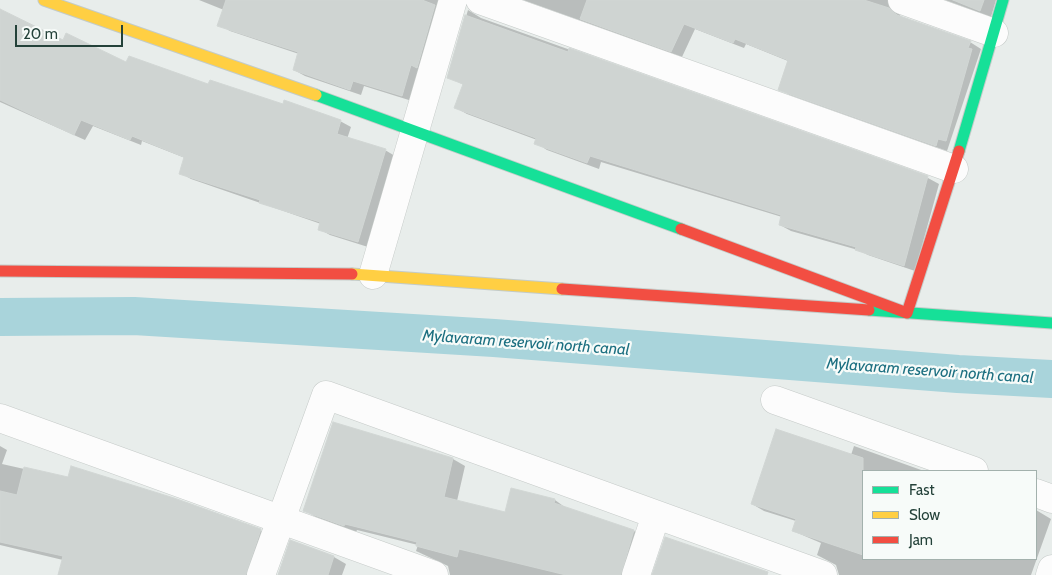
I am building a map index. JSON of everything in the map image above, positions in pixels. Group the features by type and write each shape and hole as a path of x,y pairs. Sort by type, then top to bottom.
{"street":[{"path":"44,0 414,129 907,313"},
{"path":"373,275 453,0"},
{"path":"480,0 954,169"},
{"path":"902,0 994,33"},
{"path":"907,313 954,169 1003,0"},
{"path":"0,272 373,275 1052,323"},
{"path":"261,575 326,396 823,575"},
{"path":"775,400 971,470"},
{"path":"0,418 434,575"},
{"path":"1037,493 1052,499"},
{"path":"636,575 656,515"},
{"path":"1050,575 1052,569"}],"building":[{"path":"226,0 422,0 435,5 417,68 411,65 402,96 353,81 350,90 293,70 298,52 217,26"},
{"path":"587,0 864,0 889,8 897,15 971,41 968,48 972,49 946,141 938,139 936,146 778,90 788,60 735,39 733,43 684,24 671,52 580,19"},
{"path":"953,0 984,0 980,11"},
{"path":"0,9 63,40 66,33 126,62 129,56 208,84 210,80 283,104 284,100 341,120 337,134 386,149 358,242 318,230 320,222 259,203 260,200 179,174 184,157 132,136 130,140 81,120 74,135 0,100"},
{"path":"465,15 568,52 569,48 928,176 904,266 855,250 856,247 779,225 781,215 590,156 587,163 534,144 536,138 454,108 463,84 447,78"},
{"path":"333,422 453,458 444,497 505,512 511,488 555,499 554,503 634,530 621,575 566,575 459,549 457,557 416,546 417,542 345,524 344,526 303,511"},
{"path":"776,429 863,458 862,555 792,531 796,519 751,504"},
{"path":"71,466 174,498 261,529 246,575 58,575 63,556 0,542 0,491 17,495 24,467 68,477"},
{"path":"665,537 768,572 767,575 652,575"},
{"path":"290,540 334,556 328,575 278,575"}],"waterway":[{"name":"Mylavaram reservoir north canal","path":"0,317 134,316 494,338 958,374 1052,379"}],"traffic: fast":[{"path":"959,151 1003,0"},
{"path":"316,95 681,229"},
{"path":"869,310 1052,323"}],"traffic: slow":[{"path":"44,0 316,95"},
{"path":"352,274 562,289"}],"traffic: jam":[{"path":"681,229 907,313 959,151"},
{"path":"0,271 352,274"},
{"path":"562,289 869,310"}]}
